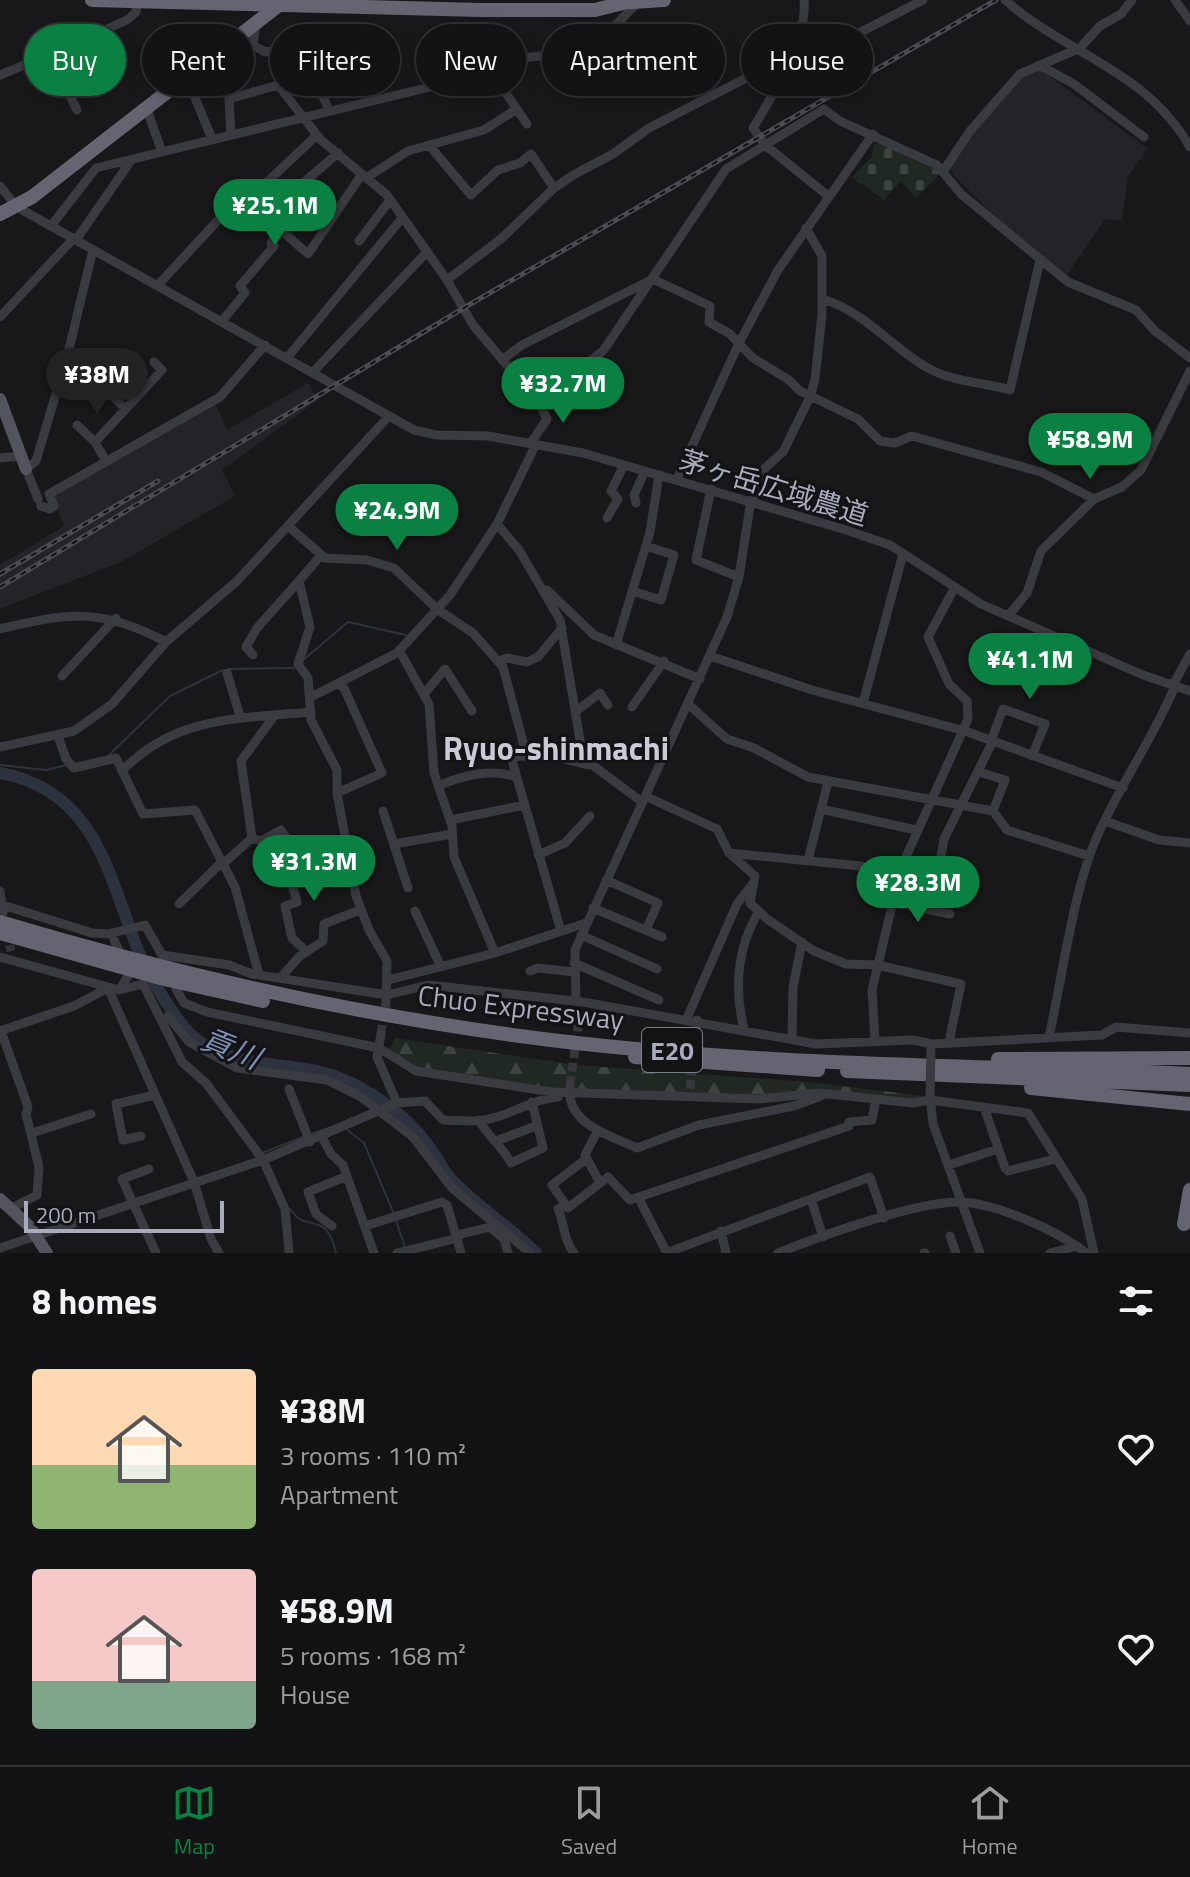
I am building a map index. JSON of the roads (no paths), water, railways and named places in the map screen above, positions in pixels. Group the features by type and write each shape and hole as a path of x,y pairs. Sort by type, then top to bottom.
{"highway":[{"path":"92,0 595,10 630,2"},
{"path":"386,0 491,3 664,0"},
{"path":"253,24 282,3"},
{"path":"234,5 243,24"},
{"path":"0,214 17,207 160,96"},
{"name":"Chuo Expressway","path":"1,911 126,964"},
{"name":"Chuo Expressway","path":"0,933 126,964 163,966 341,1007 521,1036 854,1062 1190,1074"},
{"name":"Chuo Expressway","path":"163,966 340,1016 520,1045 695,1062 886,1074 1190,1085"},
{"path":"854,1062 1190,1058"},
{"path":"886,1074 1190,1104"},
{"path":"1184,1224 1190,1190"}],"main road":[{"path":"0,399 24,462"},
{"path":"0,1199 36,1234 47,1253"}],"street":[{"path":"801,24 804,0"},
{"path":"873,26 923,0"},
{"path":"1005,0 1115,69 1175,122 1190,147"},
{"path":"944,170 970,131 1020,74 1080,48 1100,26 1121,14 1132,0"},
{"path":"1175,0 1190,21"},
{"path":"118,24 136,12 137,2"},
{"path":"526,58 550,55 603,38 630,2"},
{"path":"256,22 253,45 265,52 270,51"},
{"path":"0,75 24,65"},
{"path":"1039,65 1074,84 1144,137"},
{"path":"447,280 502,238 554,188 613,154 649,128 741,79"},
{"path":"231,135 229,99 278,85 317,135 390,200 447,280 462,309 540,405 547,419 497,524 437,609 399,650 339,685 311,697"},
{"path":"51,226 96,168 416,90"},
{"path":"70,96 77,110"},
{"path":"195,96 212,139"},
{"path":"323,96 329,110"},
{"path":"508,96 527,124"},
{"path":"770,96 753,128 765,145 827,195"},
{"path":"146,107 162,152"},
{"path":"338,153 265,216 308,254 364,176 408,151 484,130 517,109"},
{"path":"540,405 563,381 603,351 726,169 824,109 917,153 944,170 961,194 1068,282 1136,310 1155,331 1190,358"},
{"path":"677,479 739,343 778,270 827,195 873,134"},
{"path":"158,285 232,205 264,185 317,135"},
{"path":"429,145 471,195 498,170 520,163 531,154 554,188"},
{"path":"83,156 96,168"},
{"path":"0,317 75,239 132,159"},
{"name":"茅ヶ岳広域農道","path":"0,186 17,207 388,417 436,435 488,436 624,465 890,545 955,587 1008,616 1190,691"},
{"path":"359,241 390,200"},
{"path":"287,358 402,218"},
{"path":"580,1005 574,967 581,935 727,617 739,577 752,501 765,468 783,452 810,397 820,350 822,256 806,228"},
{"path":"222,321 245,293 240,286 274,246 271,243 281,231"},
{"path":"0,458 36,461 68,353 93,250"},
{"path":"313,372 427,252"},
{"path":"822,299 856,312 926,367 960,380 1010,390 1040,260"},
{"path":"653,279 710,306 709,322 739,343 753,358 810,397 858,419 880,441 895,443 912,436 1041,472 1094,499"},
{"path":"502,360 522,345 653,279"},
{"path":"24,462 39,503 54,506 49,494 220,397 265,345"},
{"path":"68,353 126,409"},
{"path":"95,442 162,370 154,362"},
{"path":"1008,616 1027,593 1041,551 1094,499 1122,487 1141,470 1190,371"},
{"path":"0,747 58,736 90,723 112,704 166,642 237,581 388,417"},
{"path":"77,425 95,442 106,461"},
{"path":"607,518 618,499 611,491 624,465"},
{"path":"636,503 634,495 645,471"},
{"path":"616,645 646,546 659,475"},
{"path":"711,489 696,560 739,577"},
{"path":"497,524 510,537 541,585 562,628 583,758 588,765"},
{"path":"288,526 310,542 321,555 367,560 394,568 437,609 473,633 499,661 508,682 527,757"},
{"path":"632,591 661,600 674,555 646,546"},
{"path":"863,703 903,554"},
{"path":"253,655 246,647 257,628 321,555"},
{"path":"299,581 310,627 299,666 308,678 311,720 337,770 337,793 360,910 387,961 386,999"},
{"path":"541,585 594,635 664,661 700,679"},
{"path":"875,1041 872,990 894,890 916,830 965,731 967,701 949,684 928,637 955,587"},
{"path":"0,629 33,621 96,616 116,618 166,642"},
{"path":"62,676 116,618"},
{"path":"499,661 507,658 527,662 538,657 562,628"},
{"path":"399,650 424,694 432,717 432,753 438,786 450,820 454,857 495,953"},
{"path":"1049,1037 1089,856 1105,821 1157,730 1190,654"},
{"path":"710,656 965,731 1123,788"},
{"path":"632,707 664,661"},
{"path":"424,694 445,669 472,711"},
{"path":"227,673 240,716"},
{"path":"337,793 382,773 377,755 344,688 339,685"},
{"path":"575,712 600,693 608,705"},
{"path":"688,704 727,739 754,748 791,770 828,782 993,811 1007,830 1089,856"},
{"path":"938,872 941,847 959,806 979,772 1003,709 1045,724 1032,756"},
{"path":"122,771 141,752 179,732 240,716 311,712"},
{"path":"252,838 241,761 274,716"},
{"path":"58,736 71,765 116,758 143,814 195,810 235,887 259,975"},
{"path":"561,931 511,757 545,754 588,765 644,799 717,829 729,853 755,876 750,903 802,942 846,964 877,965 961,984 949,1042"},
{"path":"979,772 1005,780 993,811"},
{"path":"438,786 475,775 506,773 516,777"},
{"path":"808,860 828,782"},
{"path":"450,820 525,805"},
{"path":"821,809 916,830"},
{"path":"383,811 408,888"},
{"path":"538,855 565,843 590,816"},
{"path":"1105,821 1159,840 1190,843"},
{"path":"252,838 261,841 281,830 291,844"},
{"path":"394,844 452,834"},
{"path":"179,904 252,838"},
{"path":"729,853 861,866 894,890"},
{"path":"286,863 297,902 285,906 292,938 307,952"},
{"path":"901,868 964,874"},
{"path":"606,880 658,903 646,930"},
{"path":"696,1032 692,1019 737,904 754,882"},
{"path":"0,891 1,911 92,933 111,933 138,925 148,928 163,966 229,965 259,975 386,999 428,985 692,1019 816,1044 875,1041 932,1046 949,1042 1102,1035 1116,1027 1190,1033"},
{"path":"892,902 950,914"},
{"path":"593,908 662,937"},
{"path":"280,978 323,941 324,924 360,910"},
{"path":"415,911 441,967"},
{"path":"744,1029 738,997 740,958 759,911"},
{"path":"388,980 495,953 586,923"},
{"path":"111,933 126,964 119,990"},
{"path":"581,935 657,969"},
{"path":"792,1039 793,987 802,942"},
{"path":"0,957 11,956 108,988 119,990 143,984 189,1071 206,1083 265,1159 285,1209 289,1253"},
{"path":"530,971 574,967 659,1000"},
{"path":"12,1208 37,1195 39,1167 26,1114 28,1107 0,1031 74,1006 108,988"},
{"path":"108,988 194,1182 211,1239 219,1253"},
{"path":"176,989 184,1003 207,1012 378,1048 416,1071 570,1091 690,1093 759,1099 825,1094 876,1099 930,1098 1028,1113 1082,1199 1094,1253"},
{"path":"168,1016 171,1034"},
{"path":"171,1034 237,1068 327,1080 381,1111 413,1137 452,1188 530,1253"},
{"path":"381,1034 378,1048 381,1071 397,1103"},
{"path":"932,1046 930,1098 933,1124 964,1202 980,1253"},
{"path":"289,1089 310,1142"},
{"path":"0,1248 265,1159 397,1103 425,1101 443,1120 479,1120 570,1091"},
{"path":"570,1091 579,1118 637,1148 647,1147 699,1125 794,1106 825,1094"},
{"path":"141,1136 123,1140 116,1104 155,1095"},
{"path":"598,1130 586,1159 552,1185 568,1208 608,1177 630,1200 849,1126 849,1122 872,1120 876,1099"},
{"path":"479,1120 486,1133 499,1140 511,1163 543,1148 532,1102"},
{"path":"984,1107 1008,1171 1055,1159"},
{"path":"32,1133 91,1114"},
{"path":"499,1140 536,1126"},
{"path":"322,1137 347,1176 374,1253"},
{"path":"949,1165 998,1149"},
{"path":"586,1159 600,1183"},
{"path":"149,1169 122,1179 156,1253"},
{"path":"332,1226 316,1214 308,1192 347,1176"},
{"path":"638,1197 666,1253 870,1177 884,1218"},
{"path":"811,1199 823,1237"},
{"path":"365,1226 442,1202 447,1205 461,1253"},
{"path":"778,1253 935,1203 964,1202 1051,1229 1086,1253"},
{"path":"564,1205 558,1209 565,1223 564,1241 574,1253"},
{"path":"403,1252 439,1248 457,1236 490,1227 504,1239 508,1253"},
{"path":"721,1231 726,1253"},
{"path":"950,1236 956,1253"},
{"path":"1050,1253 1077,1246"}],"waterway":[{"path":"302,661 348,622 406,635"},
{"path":"229,669 294,668"},
{"path":"108,756 170,696 223,670"},
{"path":"0,765 46,770 67,765"},
{"name":"貢川","path":"0,773 32,782 57,797 77,816 106,864 151,978 183,1026 198,1041 236,1058 340,1078 377,1098 412,1126 460,1188 536,1253"},
{"path":"313,1133 339,1125"},
{"path":"345,1128 364,1143 394,1214"},
{"path":"262,1153 303,1137"},
{"path":"290,1209 303,1221 322,1226 332,1239 336,1253"},
{"path":"396,1220 405,1248"}],"tunnel":[{"path":"7,932 11,951"},
{"path":"381,1034 386,1003"},
{"path":"570,1085 580,1012"},
{"path":"690,1089 696,1032"}],"railway":[{"path":"0,587 462,309 996,0"},
{"path":"0,574 158,481"}],"district":[{"name":"Ryuo-shinmachi","path":"556,748"}]}
